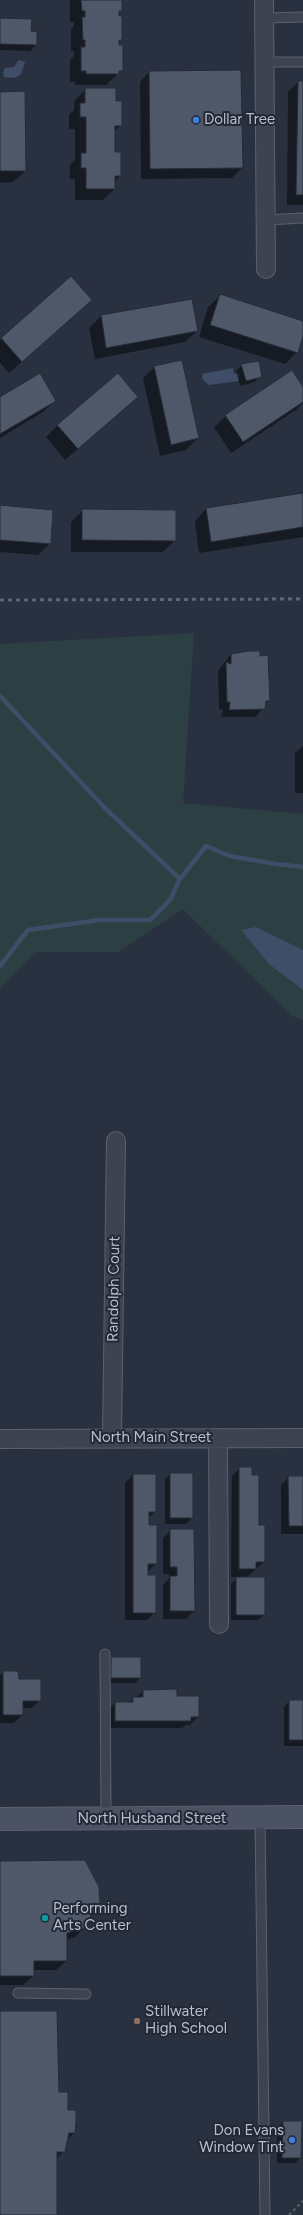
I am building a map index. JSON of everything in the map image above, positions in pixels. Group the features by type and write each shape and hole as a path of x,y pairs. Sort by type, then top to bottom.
{"street":[{"path":"264,0 266,269"},
{"name":"Randolph Court","path":"112,1437 116,1141"},
{"name":"North Main Street","path":"0,1438 303,1438"},
{"path":"218,1438 220,1624"},
{"name":"North Husband Street","path":"0,1819 303,1818"}],"lane":[{"path":"264,18 303,17"},
{"path":"264,62 303,62"},
{"path":"266,220 303,218"},
{"path":"105,1654 106,1819"},
{"path":"260,1818 263,2190 265,2215"},
{"path":"18,1993 86,1994"}],"path":[{"path":"289,2215 303,2201"}],"shaded area":[{"path":"194,633 183,803 303,814 303,1020 292,1016 183,909 118,952 37,952 0,988 0,644"}],"water":[{"path":"19,60 25,62 21,74 15,78 4,77 3,72 5,68 14,67"},
{"path":"233,368 234,374 239,373 239,381 209,385 203,380 202,374"},
{"path":"256,927 303,950 303,990 269,964 241,930"}],"building":[{"path":"81,0 122,0 122,11 119,11 119,16 122,16 122,40 119,40 119,45 123,45 123,71 119,71 119,74 86,74 86,71 81,71 81,47 85,47 85,40 83,40 82,17 85,17 85,11 82,11"},
{"path":"0,18 32,19 31,31 37,32 37,45 0,44"},
{"name":"Dollar Tree","path":"241,70 243,168 150,169 149,71"},
{"path":"298,81 303,81 303,195 296,195"},
{"path":"85,88 116,88 116,101 122,101 122,126 115,126 115,152 121,152 121,176 115,176 115,189 86,189 86,168 81,168 81,153 86,153 86,117 80,117 80,103 85,103"},
{"path":"25,91 26,171 0,171 0,92"},
{"path":"71,276 92,300 22,362 1,338"},
{"path":"220,294 303,321 303,336 298,353 210,325"},
{"path":"192,299 198,331 106,348 101,315"},
{"path":"182,360 199,438 171,445 154,366"},
{"path":"259,361 262,377 246,381 241,364"},
{"path":"292,370 303,387 303,402 243,442 225,415"},
{"path":"40,373 56,401 0,434 0,397"},
{"path":"118,373 138,397 78,449 57,425"},
{"path":"303,493 303,527 211,542 206,508"},
{"path":"0,505 53,510 51,544 0,540"},
{"path":"82,509 176,510 176,541 82,540"},
{"path":"248,651 260,651 260,656 268,655 270,701 266,701 265,709 229,710 230,702 227,702 226,662 231,664 231,654"},
{"path":"239,1467 252,1467 252,1475 259,1475 259,1525 265,1525 265,1562 256,1562 256,1569 239,1569"},
{"path":"170,1473 193,1473 193,1518 170,1518"},
{"path":"133,1474 156,1474 156,1512 149,1512 149,1525 157,1525 157,1564 148,1564 148,1575 156,1575 156,1613 133,1613"},
{"path":"288,1476 303,1476 303,1526 289,1526"},
{"path":"170,1529 194,1529 195,1611 170,1611 170,1576 177,1576 177,1567 170,1567"},
{"path":"236,1577 265,1577 265,1615 236,1615"},
{"path":"111,1657 141,1657 141,1678 111,1678"},
{"path":"3,1671 18,1671 19,1679 41,1679 41,1701 23,1701 23,1715 3,1715"},
{"path":"177,1689 177,1696 199,1696 199,1717 191,1717 191,1721 115,1721 115,1702 133,1702 133,1697 143,1697 143,1690"},
{"path":"289,1700 303,1700 303,1740 289,1740"},
{"name":"Performing Arts Center","path":"85,1860 99,1887 100,1903 94,1908 86,1928 67,1933 67,1961 34,1961 34,1976 0,1976 0,1861"},
{"path":"0,2011 57,2011 59,2092 68,2092 68,2110 76,2110 76,2122 75,2133 69,2133 65,2152 57,2152 57,2215 0,2215"},
{"name":"Don Evans Window Tint","path":"283,2121 302,2121 301,2158 282,2158"}],"waterway":[{"path":"0,696 106,809 180,879"},
{"path":"0,966 28,930 99,920 150,920 170,900 180,879 206,846 230,856 303,867"}],"railway":[{"path":"0,600 303,599"}],"place":[{"name":"Dollar Tree","path":"196,120"},
{"name":"Performing Arts Center","path":"45,1918"},
{"name":"Stillwater High School","path":"137,2021"},
{"name":"Don Evans Window Tint","path":"292,2140"}]}
